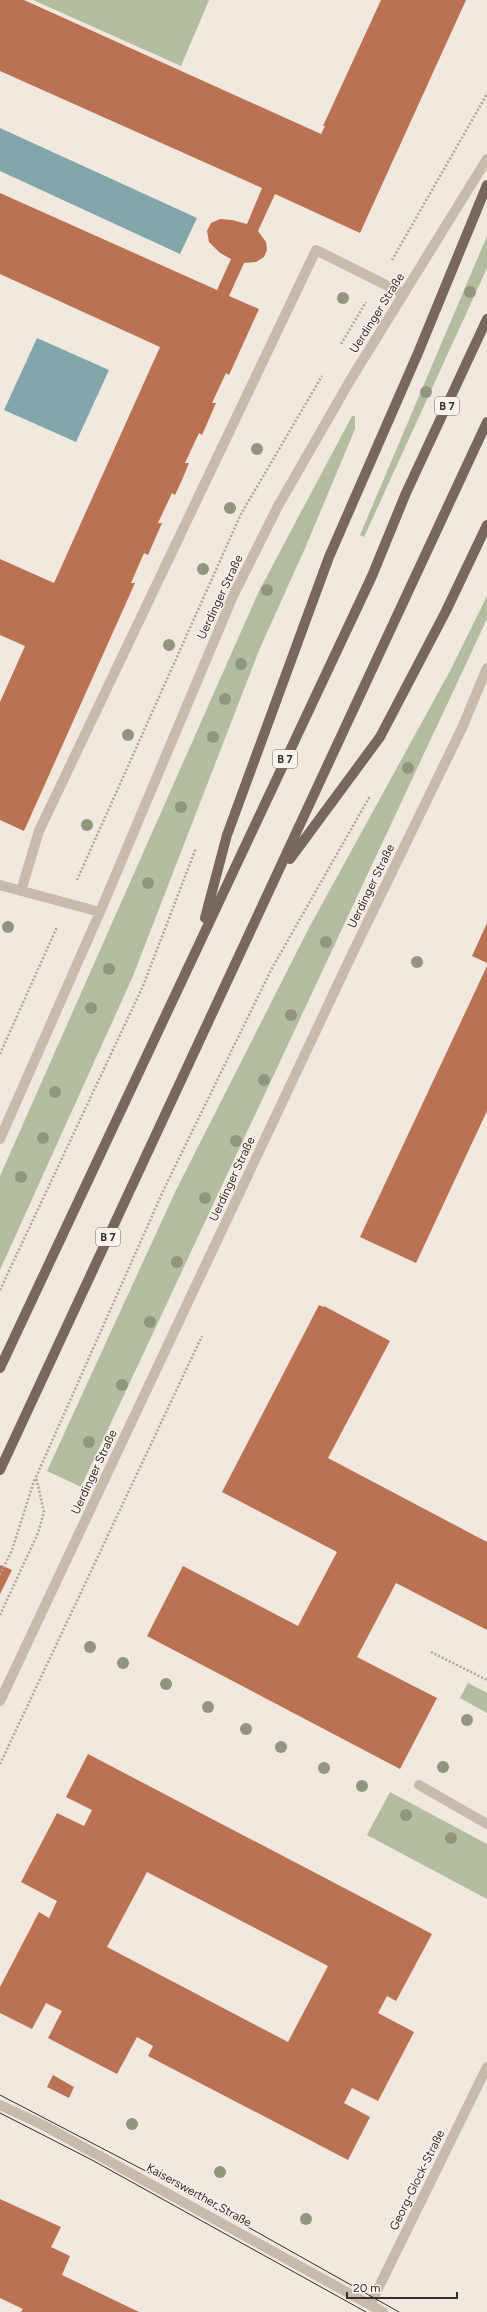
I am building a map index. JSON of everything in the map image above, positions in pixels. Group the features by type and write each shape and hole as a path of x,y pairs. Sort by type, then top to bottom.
{"main road":[{"path":"199,941 227,835 329,556 418,353 487,185"},
{"name":"B 7","path":"0,1368 199,941 372,576 406,493 487,319"},
{"name":"B 7","path":"0,1470 487,422"},
{"path":"277,876 380,737 446,611 487,525"}],"street":[{"name":"Uerdinger Straße","path":"0,1139 100,912 233,596 278,506 351,379 487,159"},
{"path":"21,891 39,831 316,250 404,294"},
{"name":"Uerdinger Straße","path":"0,1701 354,950 462,728 487,668"},
{"path":"0,885 100,912"},
{"path":"419,1785 487,1824"},
{"name":"Georg-Glock-Straße","path":"370,2305 487,2067"},
{"name":"Kaiserswerther Straße","path":"0,2104 52,2129 383,2312"}],"path":[{"path":"0,1576 12,1550 36,1477 164,1189 270,970 370,795"},
{"path":"0,1290 143,986 197,845"},
{"path":"0,1054 55,930"},
{"path":"0,1615 38,1533 44,1512 36,1477"},
{"path":"431,1652 487,1680"}],"green space":[{"path":"33,0 209,0 181,66"},
{"path":"487,236 487,268 364,537 360,535"},
{"path":"352,416 355,416 355,429 306,546 260,648 133,976 0,1270 0,1176 259,591"},
{"path":"487,596 487,619 81,1487 47,1471 176,1190 310,926 450,671"},
{"path":"468,1683 487,1693 487,1713 460,1698"},
{"path":"390,1792 487,1844 487,1899 367,1835"}],"water":[{"path":"0,128 197,218 180,254 0,171"},
{"path":"37,338 109,370 76,442 4,410"}],"building":[{"path":"0,0 24,0 321,134 325,126 323,126 381,0 466,0 360,233 275,194 258,231 266,242 267,250 264,257 256,262 244,263 229,296 259,309 229,375 226,373 212,403 216,403 202,435 199,433 185,463 189,463 175,495 172,493 158,523 162,523 148,555 144,553 131,583 135,583 24,831 0,820 0,702 25,646 0,635 0,559 54,583 160,347 0,274 0,193 217,290 231,259 220,253 209,242 207,231 211,223 220,219 232,220 247,224 262,188 0,71"},
{"path":"487,923 487,963 472,956"},
{"path":"487,966 487,1111 416,1263 360,1237"},
{"path":"319,1305 324,1306 390,1341 328,1458 487,1542 487,1630 396,1583 357,1657 437,1698 400,1769 147,1636 183,1566 298,1626 337,1552 222,1492"},
{"path":"1,1565 12,1570 0,1594 0,1566"},
{"path":"88,1754 432,1934 396,2001 387,1996 378,2013 414,2032 378,2101 352,2088 344,2103 370,2117 348,2160 148,2056 153,2046 137,2037 117,2074 48,2038 62,2011 46,2003 32,2029 0,2013 0,1987 39,1912 49,1918 57,1901 21,1882 57,1813 84,1826 92,1810 66,1797","holes":["147,1872 328,1966 288,2042 107,1947"]},
{"path":"53,2075 74,2087 69,2098 47,2087"},
{"path":"0,2199 61,2227 51,2247 70,2256 62,2275 139,2312 21,2312 23,2309 0,2298"}],"tram line":[{"path":"0,2095 184,2191 399,2312"},
{"path":"0,2113 92,2160 366,2312"}]}
